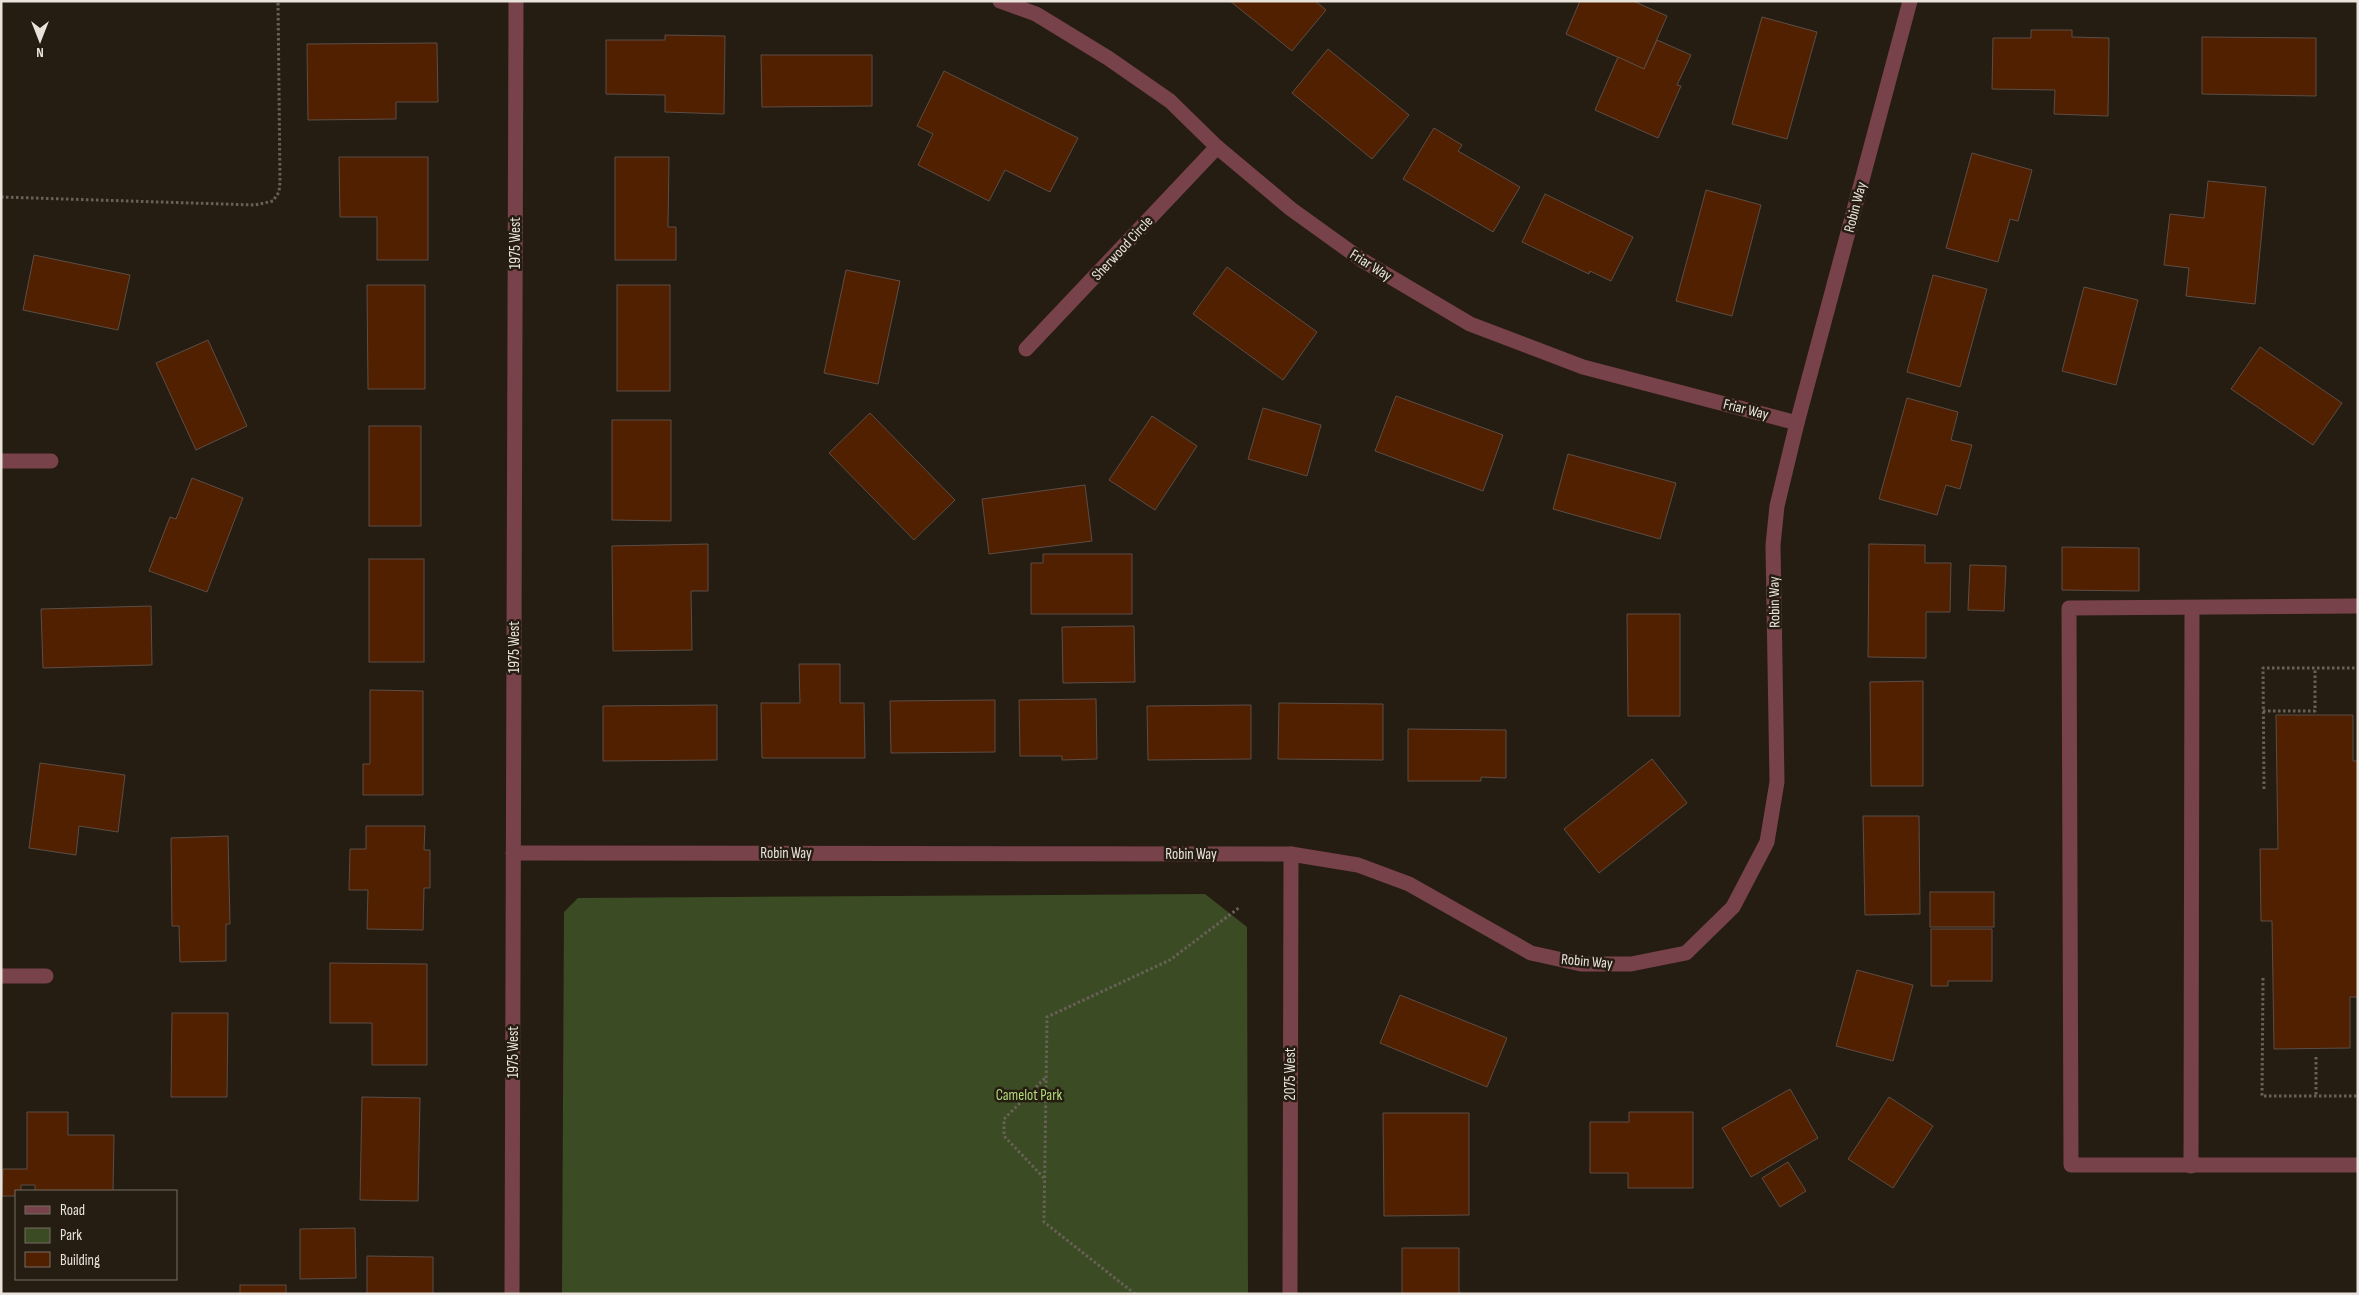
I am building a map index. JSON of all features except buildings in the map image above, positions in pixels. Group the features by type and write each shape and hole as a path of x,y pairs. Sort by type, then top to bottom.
{"street":[{"name":"1975 West","path":"512,1294 516,1"},
{"name":"Friar Way","path":"1000,1 1036,14 1108,58 1170,101 1218,147 1291,209 1362,260 1470,324 1582,367 1797,423"},
{"name":"Robin Way","path":"513,852 1291,854 1358,865 1409,884 1531,954 1581,964 1631,964 1686,953 1733,907 1767,842 1777,782 1773,545 1777,506 1797,423 1910,1"},
{"name":"Sherwood Circle","path":"1026,349 1218,147"},
{"path":"1,461 50,461"},
{"path":"2358,606 2069,608 2071,1165 2358,1165"},
{"path":"2191,1166 2192,608"},
{"name":"2075 West","path":"1290,1294 1291,854"},
{"path":"1,976 46,976"}],"path":[{"path":"1,197 255,205 273,200 279,192 280,182 278,1"},
{"path":"2264,789 2263,668 2358,668"},
{"path":"2263,711 2315,711 2315,668"},
{"path":"1135,1294 1044,1222 1047,1017 1170,960 1240,907"},
{"path":"2263,978 2262,1096 2358,1096"},
{"path":"2316,1057 2316,1096"},
{"path":"1044,1178 1004,1136 1004,1119 1046,1077"}],"green space":[{"name":"Camelot Park","path":"1205,894 1247,927 1248,1294 562,1294 564,912 578,898"}]}
